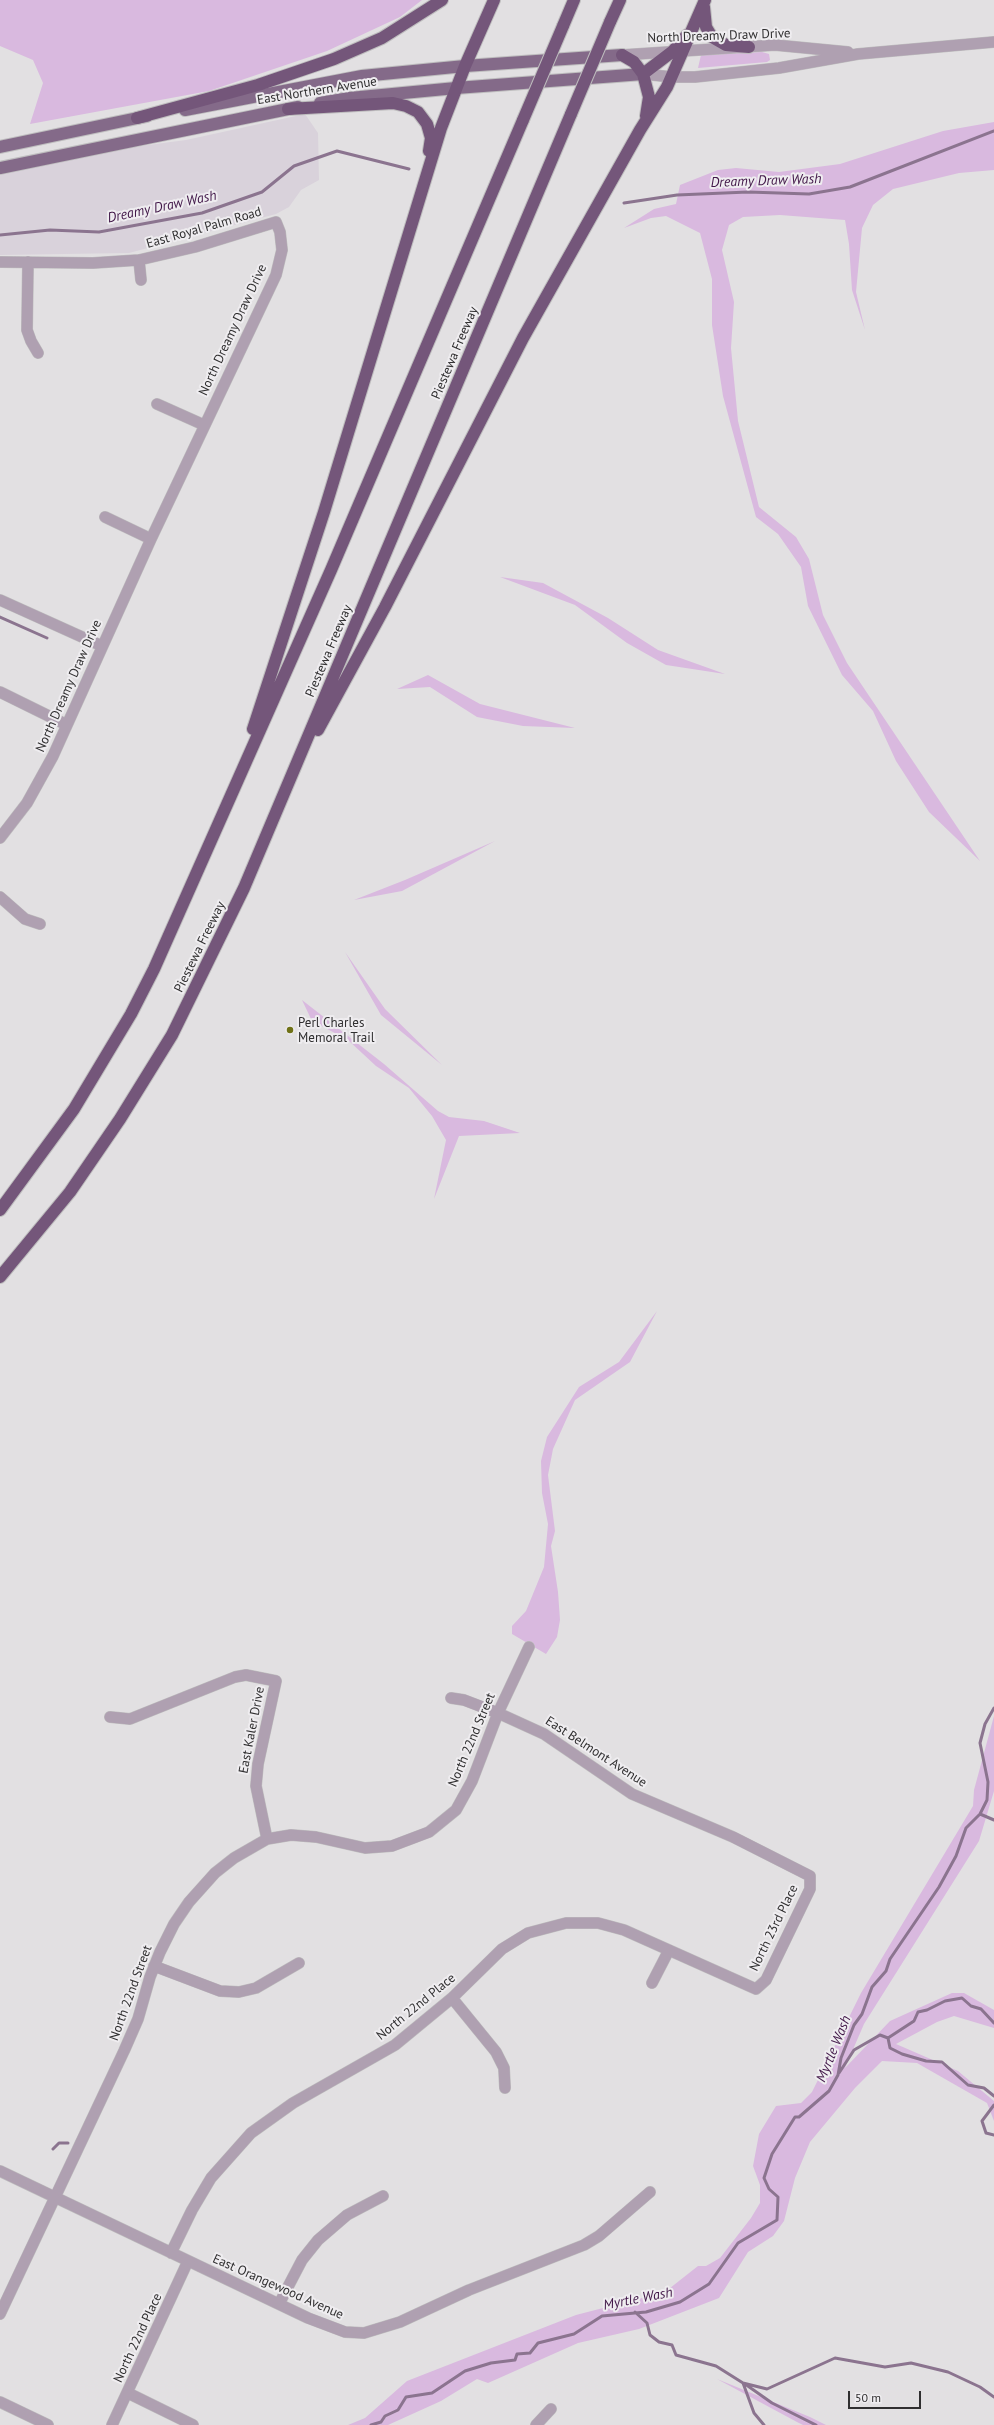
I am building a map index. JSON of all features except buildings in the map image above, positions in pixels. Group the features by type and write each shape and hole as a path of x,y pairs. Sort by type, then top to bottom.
{"highway":[{"path":"137,118 258,85 342,56 406,24 442,0"},
{"path":"236,782 324,512 423,183 456,88 494,0"},
{"path":"0,1210 74,1109 131,1014 176,920 331,570 574,0"},
{"name":"Piestewa Freeway","path":"0,1277 70,1192 120,1119 172,1035 244,888 620,0"},
{"path":"284,795 385,607 523,338 637,135 672,77 679,51 700,16 705,2"},
{"path":"705,2 706,27 712,37 726,45 749,47"},
{"path":"643,74 679,51"},
{"path":"622,55 634,62 643,74 649,102 637,135"},
{"path":"288,109 392,103 412,108 425,119 430,133 423,183"}],"main road":[{"name":"East Northern Avenue","path":"0,147 137,118 362,76 465,66 622,55"},
{"name":"East Northern Avenue","path":"0,168 288,109 350,98 456,88 643,74"}],"street":[{"name":"North Dreamy Draw Drive","path":"643,74 672,77 779,68 864,54 994,42"},
{"name":"North Dreamy Draw Drive","path":"622,55 786,46 864,54"},
{"name":"North Dreamy Draw Drive","path":"2,831 35,789 67,725 151,539 276,275 282,250 280,232 276,222"},
{"name":"East Royal Palm Road","path":"0,262 93,263 139,260 195,247 276,222"},
{"name":"East Royal Palm Road","path":"139,260 141,280"},
{"path":"28,262 27,330 38,353"},
{"path":"157,404 204,425"},
{"path":"105,517 151,539"},
{"path":"0,600 102,646"},
{"path":"0,692 67,725"},
{"path":"0,897 26,919 40,924"},
{"name":"North 22nd Street","path":"0,2314 124,2051 138,2019 154,1966 174,1924 189,1902 215,1873 234,1858 267,1839 298,1835 365,1848 392,1846 429,1832 456,1810 472,1781 498,1713 529,1647"},
{"name":"East Kaler Drive","path":"110,1717 130,1719 235,1677 246,1675 276,1681 258,1764 256,1786 267,1839"},
{"name":"East Belmont Avenue","path":"451,1698 464,1700 498,1713 544,1734 632,1794 733,1837 810,1876"},
{"name":"North 23rd Place","path":"756,1989 766,1980 810,1889 810,1876"},
{"name":"North 22nd Place","path":"171,2253 208,2183 251,2133 293,2103 395,2045 452,1998 502,1948 528,1933 548,1926 578,1922 598,1923 624,1930 756,1989"},
{"path":"652,1983 668,1950"},
{"path":"154,1966 220,1991 239,1992 256,1988 299,1963"},
{"path":"452,1998 496,2052 504,2068 505,2088"},
{"name":"East Orangewood Avenue","path":"0,2171 328,2327 345,2332 364,2333 379,2330 469,2290 584,2245 605,2231 650,2192"},
{"path":"279,2304 302,2260 318,2240 347,2215 383,2196"},
{"name":"North 22nd Place","path":"112,2425 188,2261"},
{"path":"128,2393 193,2425"},
{"path":"0,2402 48,2425"},
{"path":"536,2425 551,2409"}],"shaded area":[{"path":"0,0 422,0 400,17 327,51 209,91 30,124 43,83 33,60 0,46"},
{"path":"762,52 769,54 770,60 767,62 698,68 701,55"},
{"path":"305,114 318,133 319,180 301,190 289,207 276,214 129,253 0,255 0,174 110,150 186,140"},
{"path":"994,122 994,170 959,173 893,189 873,205 862,228 856,292 865,330 852,290 849,244 845,220 780,215 743,217 729,225 722,250 734,302 731,348 738,421 759,507 796,537 809,559 823,615 847,663 980,861 929,812 896,761 873,711 842,675 808,606 801,567 778,534 756,517 723,396 712,325 712,279 700,233 666,216 651,218 624,228 654,209 676,204 680,185 718,170 736,168 779,172 840,164 943,131"},
{"path":"500,577 543,583 608,618 658,650 725,674 666,665 627,643 575,605"},
{"path":"428,675 480,704 575,728 523,726 477,717 430,687 397,689"},
{"path":"495,841 402,891 354,900 405,880"},
{"path":"345,952 385,1009 442,1065 381,1015"},
{"path":"302,1000 384,1064 438,1111 449,1117 484,1121 520,1133 459,1136 434,1199 446,1140 432,1116 409,1088 376,1066 348,1040 312,1021"},
{"path":"657,1311 630,1362 575,1400 553,1449 548,1475 555,1531 551,1546 558,1592 560,1620 557,1637 546,1654 512,1634 512,1626 526,1611 544,1567 548,1524 542,1493 541,1461 547,1437 579,1387 619,1362"},
{"path":"994,1716 994,1791 979,1841 864,2024 845,2068 890,2021 952,1993 964,1993 994,2010 994,2028 954,2016 937,2022 896,2044 958,2071 994,2101 994,2121 987,2103 917,2063 882,2061 855,2088 810,2142 795,2178 784,2221 773,2236 748,2252 719,2298 639,2329 578,2343 488,2383 477,2379 441,2401 388,2425 348,2425 365,2418 407,2381 576,2315 665,2292 698,2266 706,2266 720,2258 751,2218 760,2203 760,2185 753,2166 759,2134 776,2106 801,2103 812,2092 861,1993 973,1806 974,1790"},
{"path":"717,2379 810,2417 826,2425 803,2425"}],"waterway":[{"name":"Dreamy Draw Wash","path":"624,203 677,195 748,192 809,194 850,187 994,131"},
{"name":"Dreamy Draw Wash","path":"0,235 50,230 99,232 202,213 262,192 294,166 337,151 409,169"},
{"path":"0,617 47,638"},
{"name":"Myrtle Wash","path":"371,2425 381,2422 385,2416 398,2410 406,2397 432,2393 465,2371 491,2363 515,2360 517,2354 530,2353 538,2343 574,2334 602,2316 646,2312 680,2302 709,2284 738,2243 777,2220 778,2197 769,2189 764,2178 772,2154 795,2117 799,2117 829,2091 838,2075 841,2058 854,2025 862,2014 872,1987 886,1971 890,1959 939,1887 956,1856 966,1828 980,1814 987,1800 988,1782 980,1743 985,1724 994,1708"},
{"path":"980,1814 994,1820"},
{"path":"888,2038 914,2021 918,2012 927,2010 945,2001 962,1998 971,2006 981,2009 994,2023"},
{"path":"839,2073 854,2050 880,2035 888,2038 890,2048 902,2054 926,2061 942,2062 968,2085 984,2088 994,2096"},
{"path":"994,2105 982,2121 986,2133 994,2135"},
{"path":"53,2149 59,2143 68,2143"},
{"path":"635,2312 647,2323 650,2335 659,2342 672,2345 676,2355 716,2366 743,2383 767,2389 835,2358 885,2367 911,2363 948,2372 980,2387 994,2397"},
{"path":"743,2383 754,2413 764,2425"},
{"path":"745,2384 772,2403 816,2425"}],"place":[{"name":"Perl Charles Memoral Trail","path":"290,1030"}]}
